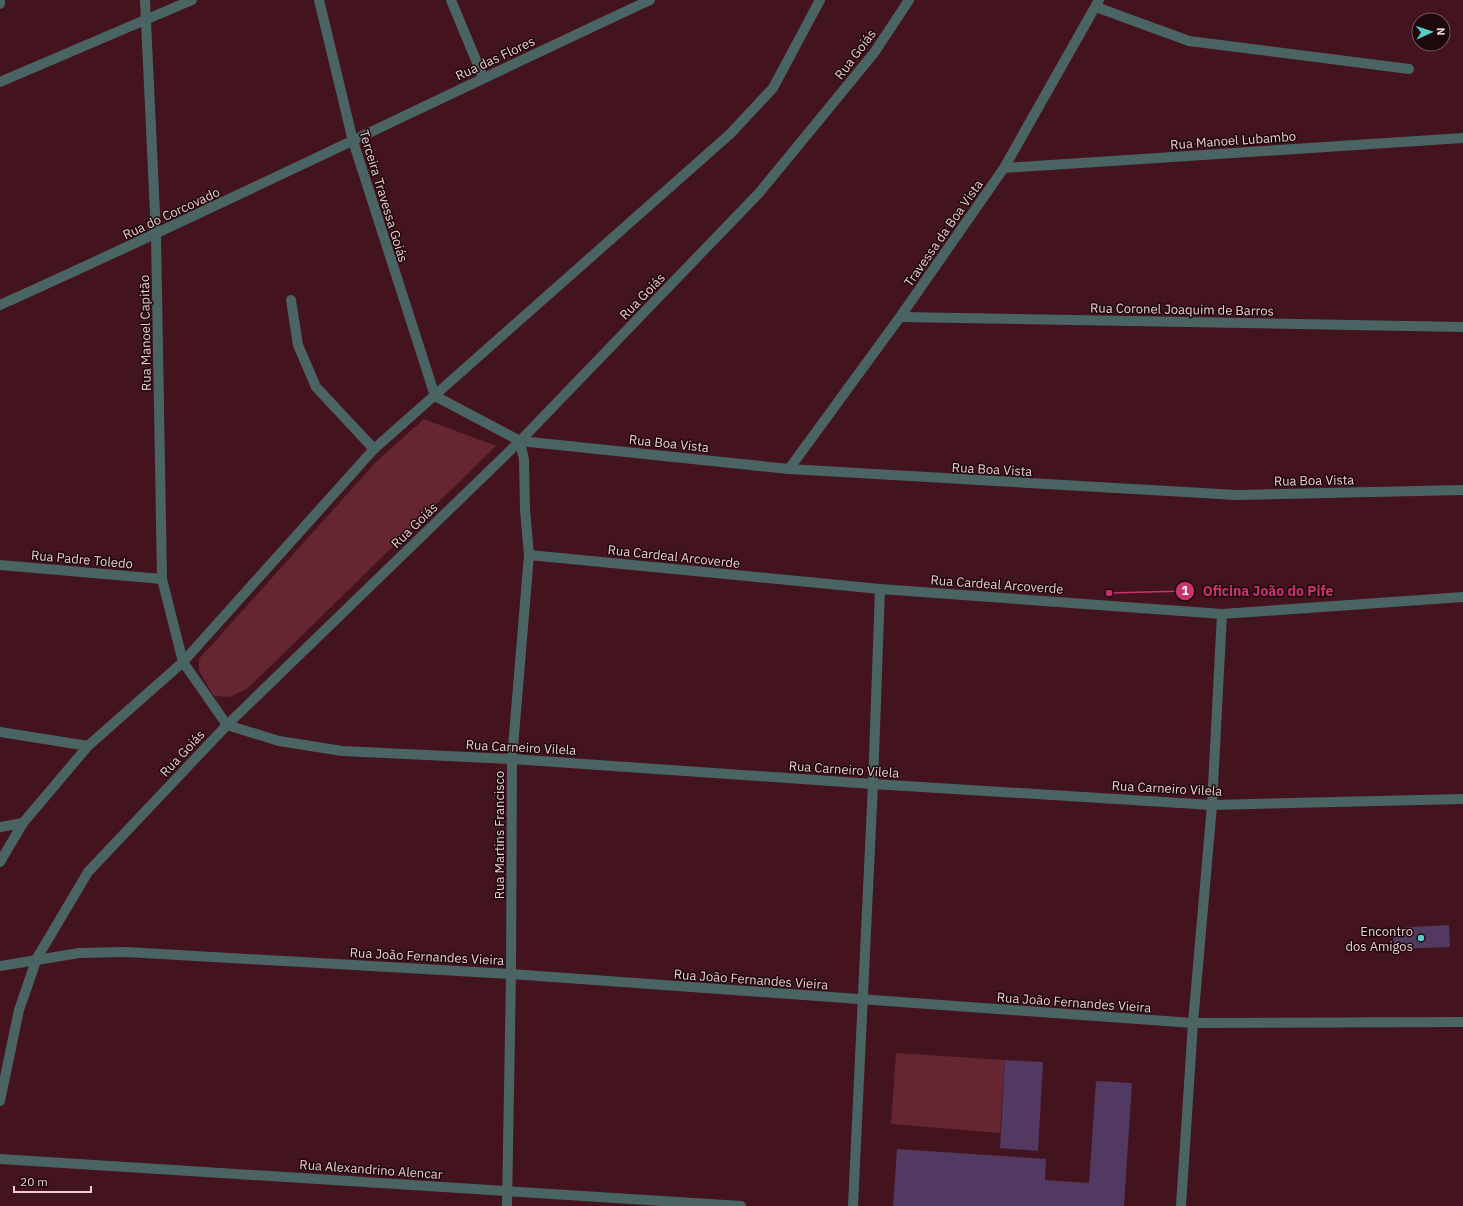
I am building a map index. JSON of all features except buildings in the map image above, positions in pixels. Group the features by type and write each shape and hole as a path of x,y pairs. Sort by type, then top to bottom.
{"street":[{"name":"Rua Manoel Capitão","path":"145,0 156,235 162,579 183,662"},
{"path":"0,82 192,0"},
{"name":"Terceira Travessa Goiás","path":"319,0 353,141 434,396"},
{"path":"450,0 483,77"},
{"name":"Rua das Flores","path":"353,141 483,77 650,0"},
{"path":"0,862 23,823 88,746 183,662 374,449 724,139 755,109 773,88 820,0"},
{"name":"Rua Goiás","path":"0,1101 19,1010 37,958 88,872 227,725 520,441 759,193 874,52 909,0"},
{"path":"1098,3 1189,41 1409,69"},
{"name":"Travessa da Boa Vista","path":"789,469 900,318 1004,168 1098,3"},
{"name":"Rua Manoel Lubambo","path":"1004,168 1463,138"},
{"name":"Rua do Corcovado","path":"0,305 156,235 353,141"},
{"path":"291,300 298,345 316,387 374,449"},
{"name":"Rua Coronel Joaquim de Barros","path":"900,318 1463,327"},
{"path":"434,396 520,441"},
{"name":"Rua Boa Vista","path":"520,441 789,469 1237,495 1463,490"},
{"name":"Rua Martins Francisco","path":"507,1206 511,974 512,759 529,555 525,510 524,460 520,441"},
{"name":"Rua Cardeal Arcoverde","path":"529,555 880,589 1222,614 1463,597"},
{"name":"Rua Padre Toledo","path":"0,565 162,579"},
{"path":"853,1206 873,784 880,589"},
{"path":"1181,1206 1193,1023 1212,805 1222,614"},
{"path":"183,662 227,725"},
{"name":"Rua Carneiro Vilela","path":"227,725 279,741 342,751 512,759 873,784 1212,805 1463,798"},
{"path":"0,732 88,746"},
{"path":"0,827 23,823"},
{"name":"Rua João Fernandes Vieira","path":"0,966 37,958 79,953 126,952 511,974 1193,1023 1463,1022"},
{"name":"Rua Alexandrino Alencar","path":"0,1159 741,1206"}],"shaded area":[{"path":"424,419 496,446 247,689 230,697 214,696 199,671 199,659 376,462"},
{"path":"896,1053 1005,1060 1000,1133 891,1124"}],"place":[{"name":"Oficina João do Pife","path":"1109,593"},
{"name":"Encontro dos Amigos","path":"1421,938"}]}
